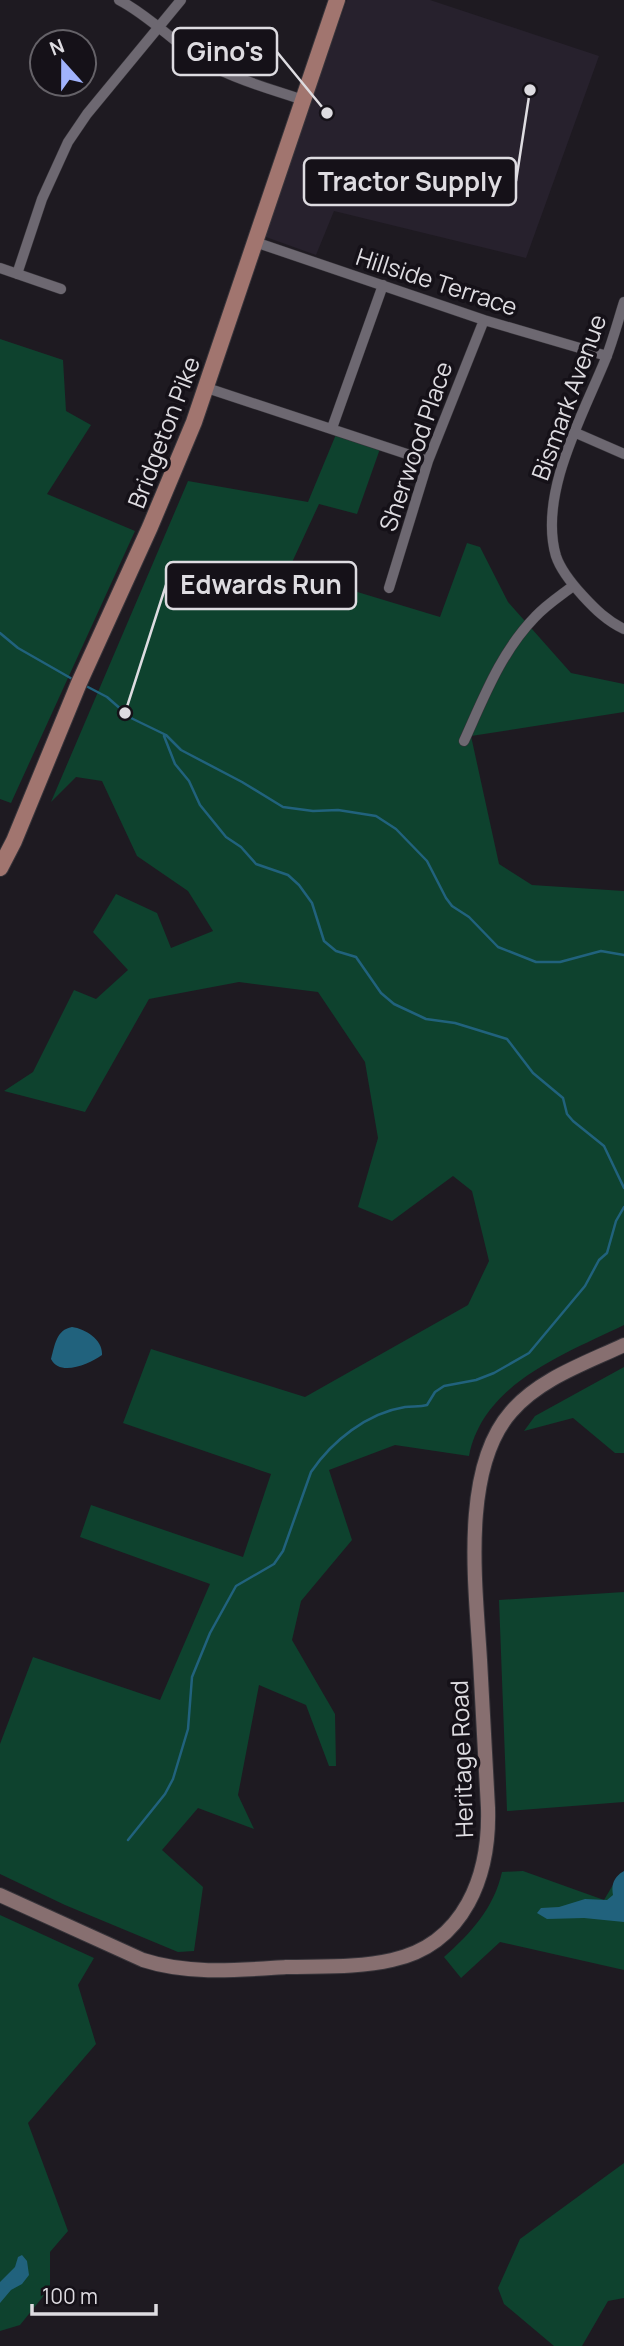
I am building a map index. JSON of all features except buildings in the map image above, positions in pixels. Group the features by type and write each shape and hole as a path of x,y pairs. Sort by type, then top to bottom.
{"main road":[{"name":"Bridgeton Pike","path":"0,868 14,841 79,682 150,527 207,388 337,0"}],"street":[{"path":"119,0 139,11 217,69 303,100"},
{"path":"17,274 42,199 68,142 181,0"},
{"name":"Hillside Terrace","path":"255,242 484,320 607,356"},
{"path":"0,268 61,289"},
{"path":"332,428 383,285"},
{"name":"Bismark Avenue","path":"624,302 607,356 561,474 553,510 556,557 573,586 601,615 624,629"},
{"name":"Sherwood Place","path":"389,589 428,461 484,320"},
{"path":"207,388 428,461"},
{"path":"576,433 624,454"},
{"path":"464,741 506,653 534,617 573,586"},
{"name":"Heritage Road","path":"0,1895 144,1960 166,1967 188,1969 266,1969 389,1961 417,1951 442,1934 471,1899 483,1870 487,1847 488,1808 474,1544 479,1496 489,1451 503,1422 527,1397 556,1378 624,1345"}],"shaded area":[{"path":"347,0 430,0 599,56 526,258 334,211 316,255 263,236"}],"green space":[{"path":"0,339 63,360 66,411 91,425 47,494 135,531 11,803 0,799"},
{"path":"337,432 381,446 357,514 319,504 288,571 440,617 467,543 480,547 508,602 571,673 624,684 624,712 471,736 499,864 532,885 624,891 624,1325 553,1360 509,1390 491,1409 477,1431 469,1456 395,1445 329,1470 352,1540 301,1601 292,1640 335,1714 336,1766 329,1766 306,1705 259,1685 238,1795 254,1829 198,1808 162,1850 203,1887 194,1951 178,1952 65,1905 0,1874 0,1744 33,1657 160,1700 210,1584 80,1537 91,1505 243,1557 271,1474 123,1423 151,1349 305,1397 468,1305 489,1261 472,1191 453,1176 392,1221 358,1207 378,1138 365,1062 318,992 239,982 149,999 85,1112 4,1091 33,1072 74,990 96,999 128,970 93,932 116,894 157,913 171,948 213,931 188,891 137,856 102,781 76,777 51,802 188,481 308,502"},
{"path":"624,1367 624,1453 615,1453 573,1418 524,1431 535,1416"},
{"path":"624,1592 624,1802 507,1811 499,1600"},
{"path":"523,1871 604,1900 620,1873 624,1873 624,1970 500,1942 461,1978 444,1957 480,1919 493,1897 502,1872"},
{"path":"0,1915 94,1958 78,1985 96,2044 28,2123 68,2231 50,2252 50,2288 20,2325 0,2331"},
{"path":"624,2163 624,2298 608,2301 582,2346 554,2346 504,2304 498,2288 520,2239"}],"water":[{"path":"72,1327 93,1336 100,1345 102,1355 83,1365 61,1367 51,1359 59,1335"},
{"path":"624,1871 624,1922 584,1918 547,1919 537,1913 541,1908 559,1907 585,1899 607,1900 613,1895 616,1878"},
{"path":"22,2255 27,2261 29,2275 0,2303 0,2282 15,2267 18,2257"}],"waterway":[{"path":"0,633 18,648 74,680"},
{"path":"86,686 107,697 131,718 166,735 181,750 283,807 313,811 338,810 376,816 396,829 427,861 452,906 469,917 498,947 536,962 560,962 601,951 624,955"},
{"path":"164,736 175,764 189,781 200,805 226,837 241,847 256,864 288,875 299,885 312,903 324,941 336,951 356,957 381,993 394,1004 426,1019 455,1023 507,1039 533,1073 563,1098 567,1114 573,1121 604,1146 624,1188"},
{"path":"128,1840 165,1794 173,1779 188,1729 192,1677 210,1633 236,1586 274,1564 283,1551 311,1472 340,1439 364,1422 391,1410 427,1405 435,1392 444,1386 476,1380 529,1353 585,1286 599,1260 607,1253 616,1221 624,1207"}],"place":[{"name":"Tractor Supply","path":"530,90"},
{"name":"Gino's","path":"327,113"},
{"name":"Edwards Run","path":"125,713"}]}
